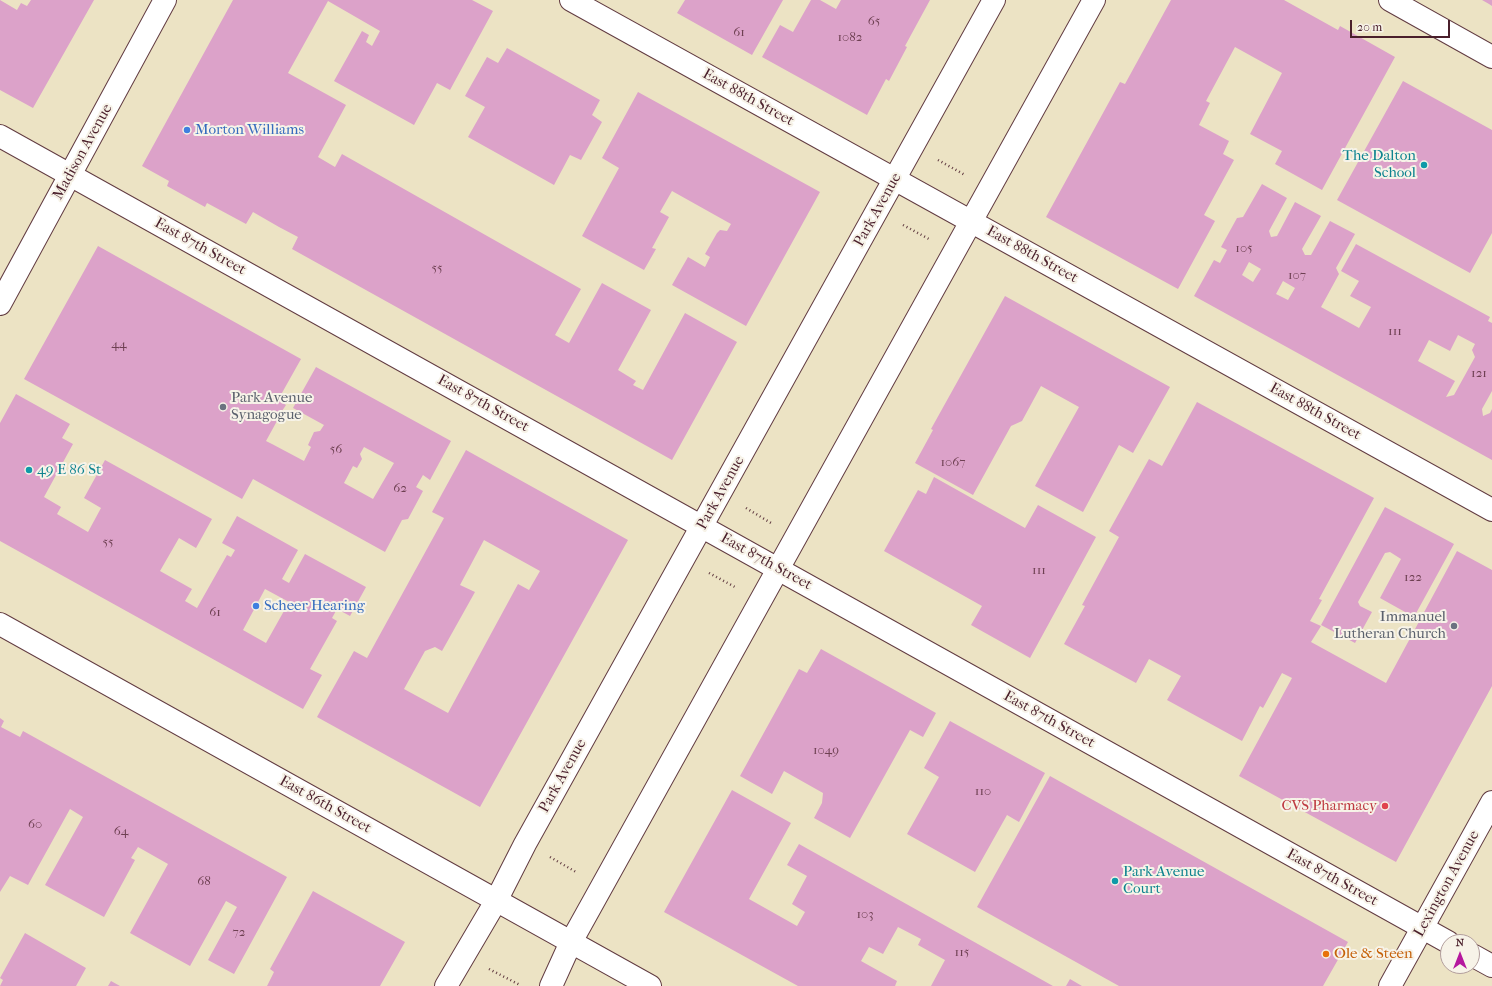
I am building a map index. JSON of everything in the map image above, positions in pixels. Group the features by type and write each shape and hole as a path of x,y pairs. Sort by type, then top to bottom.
{"main road":[{"name":"Madison Avenue","path":"0,304 166,0"},
{"name":"East 88th Street","path":"572,0 1492,510"},
{"name":"Park Avenue","path":"446,986 496,901 525,844 994,0"},
{"path":"551,986 571,942 1094,0"},
{"path":"1390,0 1492,57"},
{"name":"East 87th Street","path":"0,136 1440,938"},
{"name":"East 86th Street","path":"0,624 650,986"},
{"name":"Lexington Avenue","path":"1390,986 1492,802"},
{"path":"1480,959 1492,966"}],"path":[{"path":"937,159 967,176"},
{"path":"903,225 932,240"},
{"path":"746,508 773,524"},
{"path":"709,572 740,590"},
{"path":"550,857 580,874"},
{"path":"488,969 520,985"}],"building":[{"path":"0,0 17,10 21,3 27,6 31,0 94,0 33,108 0,90"},
{"path":"233,0 472,0 493,11 450,90 437,83 414,125 334,81 362,31 369,35 366,42 372,46 380,31 328,1 288,73 346,105 318,157 335,167 342,154 581,289 555,335 569,343 602,283 651,310 618,370 636,381 633,385 643,390 685,313 737,342 672,460 292,249 298,237 253,212 246,224 207,203 205,207 167,186 169,181 142,166"},
{"path":"685,0 783,0 752,55 677,13"},
{"path":"811,0 820,0 836,9 841,0 930,0 905,46 907,47 889,81 886,79 867,115 762,57 780,25 793,32"},
{"path":"1171,0 1284,0 1338,30 1340,26 1395,57 1322,190 1275,164 1282,151 1250,134 1282,73 1235,47 1206,101 1210,103 1199,125 1229,141 1223,154 1234,160 1204,215 1215,221 1178,289 1046,217 1120,82 1125,84"},
{"path":"1482,0 1492,0 1492,6 1489,4"},
{"path":"507,48 600,100 592,115 602,122 581,160 570,155 554,185 468,137 485,107 465,96 487,57 498,63"},
{"name":"The Dalton School","path":"1403,81 1492,130 1492,233 1470,273 1337,200"},
{"path":"638,92 820,192 746,326 672,285 688,257 705,267 710,257 705,254 717,233 720,230 727,231 731,224 672,191 660,212 669,217 652,248 656,249 644,270 582,236 619,168 602,158"},
{"path":"1262,184 1287,198 1269,231 1271,237 1277,236 1295,202 1321,216 1302,249 1305,255 1311,255 1330,221 1355,234 1336,268 1339,274 1321,307 1359,328 1371,307 1350,296 1359,281 1341,271 1356,244 1490,317 1488,321 1492,323 1492,391 1482,409 1483,416 1490,413 1492,409 1492,460 1194,296 1214,260 1220,263 1227,250 1221,247 1237,218 1243,217","holes":["1249,262 1261,269 1253,282 1242,275","1283,281 1295,288 1288,300 1276,294","1458,335 1475,344 1472,350 1475,357 1454,395 1446,397 1455,381 1418,361 1429,340 1450,351"]},
{"path":"98,246 301,359 278,400 286,405 282,411 286,414 281,423 277,421 266,441 304,461 311,447 308,445 314,432 320,431 324,425 293,408 316,367 451,441 430,480 423,475 416,487 423,491 408,519 402,520 385,552 253,479 242,499 24,379","holes":["364,447 394,463 373,499 344,483 353,466 357,468 362,459 360,454"]},
{"path":"1005,296 1170,387 1133,453 1119,445 1083,512 1035,486 1079,407 1041,386 1022,421 1011,426 973,495 915,463 933,430 931,429"},
{"path":"16,394 70,424 62,438 73,444 44,497 61,507 57,514 88,532 101,508 84,498 105,460 212,519 196,548 179,538 160,571 192,589 185,601 197,608 227,555 231,557 235,550 222,543 237,516 298,550 282,579 289,583 305,554 366,587 350,616 337,609 332,618 337,621 310,669 322,675 303,709 0,541 0,423","holes":["265,589 289,602 266,643 243,630"]},
{"path":"1197,402 1374,498 1319,599 1322,600 1310,621 1321,626 1311,642 1386,683 1457,551 1492,570 1492,686 1396,862 1239,776 1292,678 1282,673 1263,708 1260,706 1242,741 1167,700 1181,676 1149,659 1136,683 1064,644 1085,606 1082,605 1119,537 1109,531 1149,459 1162,466"},
{"path":"466,450 628,540 480,807 317,717 354,651 367,658 444,518 432,512","holes":["484,540 540,571 529,590 518,584 448,713 404,689 425,651 435,647 442,651 475,592 460,585"]},
{"path":"934,477 1025,528 1038,505 1096,537 1030,658 971,625 982,606 884,551 918,490 926,494"},
{"path":"1385,507 1454,544 1414,617 1380,598 1401,559 1390,552 1385,553 1358,602 1360,606 1372,612 1355,643 1321,625"},
{"path":"821,649 936,713 923,737 910,730 850,838 814,818 822,803 823,793 784,771 772,794 740,776 799,669 807,673"},
{"path":"0,718 4,721 1,727 20,737 23,731 287,877 234,974 208,960 237,907 226,901 190,966 130,933 168,864 138,847 131,858 135,860 104,917 45,885 83,817 70,809 28,885 10,876 0,892"},
{"path":"950,721 1045,773 1019,822 1007,815 975,872 907,834 939,777 924,768"},
{"name":"Park Avenue Court","path":"1050,776 1348,942 1323,986 1119,986 977,907"},
{"path":"732,790 791,823 749,899 797,926 805,912 792,904 807,876 787,865 799,844 1053,986 931,986 945,960 918,945 921,939 898,927 883,954 869,947 861,961 897,981 895,986 798,986 664,912"},
{"path":"313,891 405,942 380,986 267,986 274,972 270,969"},
{"path":"25,933 86,968 76,986 0,986 3,980 0,978"},
{"path":"1070,979 1082,986 1066,986"},
{"path":"111,981 120,986 108,986"}],"place":[{"name":"Morton Williams","path":"187,130"},
{"name":"The Dalton School","path":"1424,165"},
{"name":"Park Avenue Synagogue","path":"223,407"},
{"name":"49 E 86 St","path":"29,470"},
{"name":"Scheer Hearing","path":"256,606"},
{"name":"Immanuel Lutheran Church","path":"1454,626"},
{"name":"CVS Pharmacy","path":"1385,806"},
{"name":"Park Avenue Court","path":"1115,881"},
{"name":"Ole & Steen","path":"1326,954"}]}
